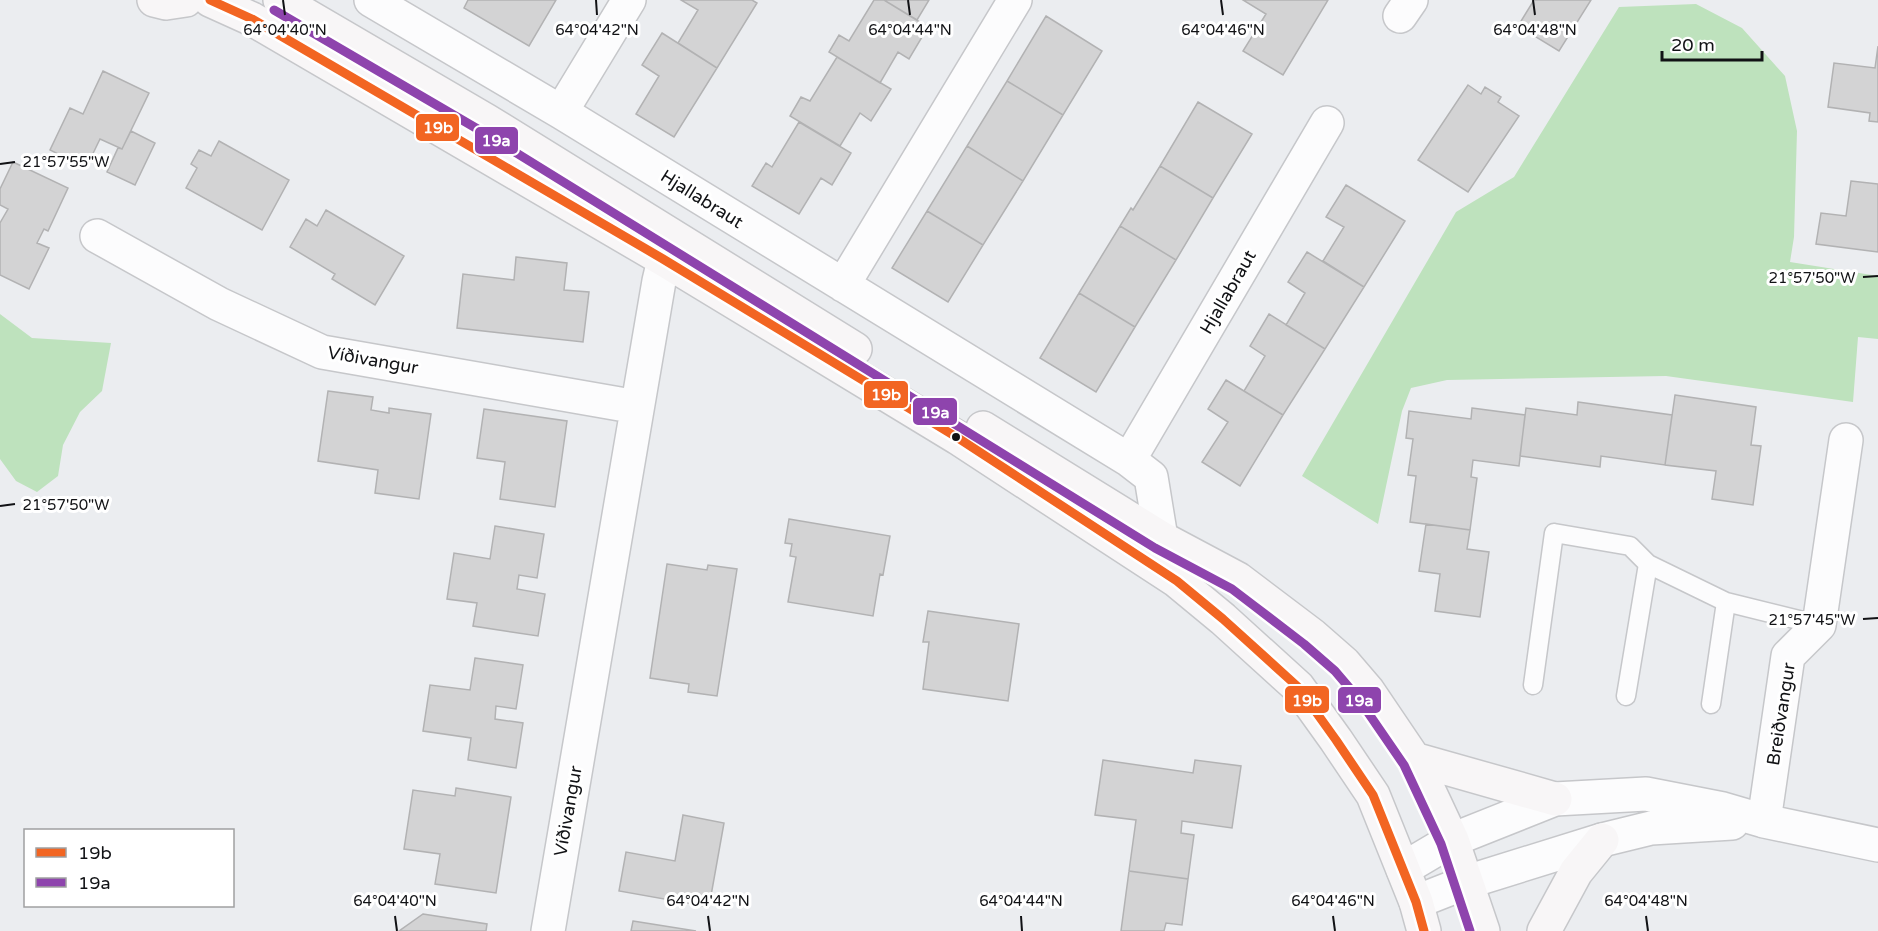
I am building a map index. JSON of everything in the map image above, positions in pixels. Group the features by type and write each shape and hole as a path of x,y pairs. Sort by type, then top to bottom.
{"main road":[{"path":"154,0 166,3 186,0"},
{"path":"210,0 252,19 666,247 1161,538 1238,579 1312,635 1344,663 1368,691 1414,759 1452,840 1483,931"},
{"path":"295,2 487,121 666,247 1177,581 1298,687 1373,795 1420,917"},
{"path":"1414,759 1555,799"},
{"path":"1544,931 1576,872 1602,840"}],"street":[{"name":"Hjallabraut","path":"371,0 561,112 1129,460 1151,477 1161,538"},
{"path":"561,112 629,0"},
{"path":"843,285 1015,0"},
{"name":"Hjallabraut","path":"1129,460 1327,123"},
{"name":"Víðivangur","path":"97,236 219,304 322,352 637,407"},
{"name":"Víðivangur","path":"548,931 666,247"},
{"path":"1820,626 1846,440"},
{"name":"Breiðvangur","path":"1764,821 1788,656 1820,626"},
{"path":"1403,869 1452,840 1555,799 1646,794 1723,809 1764,821 1878,845"},
{"path":"1420,917 1467,882 1602,840 1651,828 1764,821"}],"lane":[{"path":"1533,685 1554,533 1630,546 1648,564 1726,602 1820,626"},
{"path":"1626,696 1648,564"},
{"path":"1711,704 1726,602"}],"green space":[{"path":"1696,4 1742,28 1785,76 1797,131 1794,237 1790,262 1878,276 1878,339 1858,337 1853,402 1666,376 1447,380 1411,388 1402,411 1378,524 1302,476 1456,212 1514,177 1619,7"},
{"path":"0,314 32,338 111,343 102,391 80,412 63,445 58,476 37,492 16,481 0,459"}],"building":[{"path":"468,0 556,0 529,46 464,8"},
{"path":"681,0 752,0 757,3 717,68 678,43 698,10"},
{"path":"874,0 884,0 928,27 909,59 898,52 880,83 829,52 839,35 849,41"},
{"path":"884,0 929,0 917,20"},
{"path":"1243,0 1328,0 1283,75 1243,51 1266,14"},
{"path":"1534,0 1591,0 1559,51 1518,26"},
{"path":"1046,16 1102,51 1063,115 1007,81"},
{"path":"662,33 717,68 674,137 636,114 659,76 642,65"},
{"path":"1878,46 1878,122 1869,121 1870,113 1828,107 1834,63 1875,68"},
{"path":"837,57 891,89 871,121 860,113 840,146 790,116 801,97 810,101"},
{"path":"103,71 149,93 122,149 100,139 86,168 50,150 70,108 83,114"},
{"path":"1007,81 1063,115 1023,181 967,146"},
{"path":"1468,85 1481,94 1485,87 1501,97 1498,102 1519,116 1468,192 1418,160"},
{"path":"1198,102 1252,134 1213,198 1160,166"},
{"path":"799,122 851,153 832,185 821,178 799,214 752,186 766,163 772,167"},
{"path":"131,131 155,143 135,185 107,172 118,148 122,149"},
{"path":"219,141 289,180 262,230 186,188 197,168 191,164 199,150 211,156"},
{"path":"967,146 1023,181 983,245 927,211"},
{"path":"13,162 68,188 48,231 44,229 37,243 49,248 29,289 0,275 0,223 8,209 0,205 0,189"},
{"path":"1160,166 1213,198 1176,260 1120,226 1131,208 1133,210"},
{"path":"1851,181 1878,184 1878,252 1816,244 1821,213 1846,216"},
{"path":"1346,185 1405,221 1364,287 1323,261 1344,227 1326,217"},
{"path":"326,210 404,256 375,305 332,279 335,274 290,247 306,219 317,226"},
{"path":"927,211 983,245 948,302 892,268"},
{"path":"1120,226 1176,260 1135,327 1079,293"},
{"path":"1307,252 1364,287 1325,349 1286,325 1305,293 1288,282"},
{"path":"516,257 567,263 564,290 589,292 583,342 457,328 463,274 514,280"},
{"path":"1079,293 1135,327 1096,392 1040,358"},
{"path":"1269,314 1325,349 1283,415 1244,391 1265,356 1250,346"},
{"path":"1226,380 1283,415 1240,486 1202,462 1228,422 1208,409"},
{"path":"328,391 373,397 371,410 389,413 389,408 431,414 419,499 375,493 378,470 318,461"},
{"path":"1675,395 1756,407 1751,445 1761,446 1753,505 1712,499 1716,471 1665,465"},
{"path":"1578,402 1672,415 1665,465 1601,456 1600,467 1520,456 1526,408 1577,415"},
{"path":"1472,408 1525,415 1519,466 1473,460 1471,477 1477,478 1470,530 1410,522 1416,476 1408,475 1413,439 1406,438 1409,411 1471,419"},
{"path":"484,409 567,421 555,507 500,499 505,462 477,458"},
{"path":"789,519 890,536 883,575 880,574 873,616 788,602 796,557 790,556 792,544 785,543"},
{"path":"1426,524 1470,530 1467,549 1489,552 1480,617 1435,611 1440,574 1419,571"},
{"path":"495,526 544,534 537,578 519,575 517,589 545,594 538,636 473,626 477,603 447,599 454,553 490,559"},
{"path":"667,564 707,570 708,565 737,569 717,696 688,692 689,684 650,678"},
{"path":"928,611 1019,624 1008,701 923,689 929,642 923,642"},
{"path":"475,658 523,665 516,709 496,706 495,719 523,723 516,768 468,760 471,738 423,731 430,685 470,690"},
{"path":"1103,760 1193,773 1195,760 1241,766 1232,828 1182,821 1181,833 1194,835 1188,879 1129,871 1136,820 1095,815"},
{"path":"456,788 511,797 496,893 435,884 440,854 404,849 413,790 455,796"},
{"path":"683,815 724,823 709,907 619,891 626,852 675,861"},
{"path":"1129,871 1188,879 1182,925 1166,923 1164,931 1121,931"},
{"path":"423,914 487,924 486,931 399,931"},
{"path":"633,921 696,931 631,931"}],"transit line":[{"name":"19b","path":"210,0 252,19 663,259 958,438 1177,581 1298,687 1336,740 1373,795 1416,902 1424,931"},
{"name":"19a","path":"274,10 481,131 1155,548 1232,589 1304,644 1335,671 1358,698 1404,765 1441,844 1470,931"}]}
